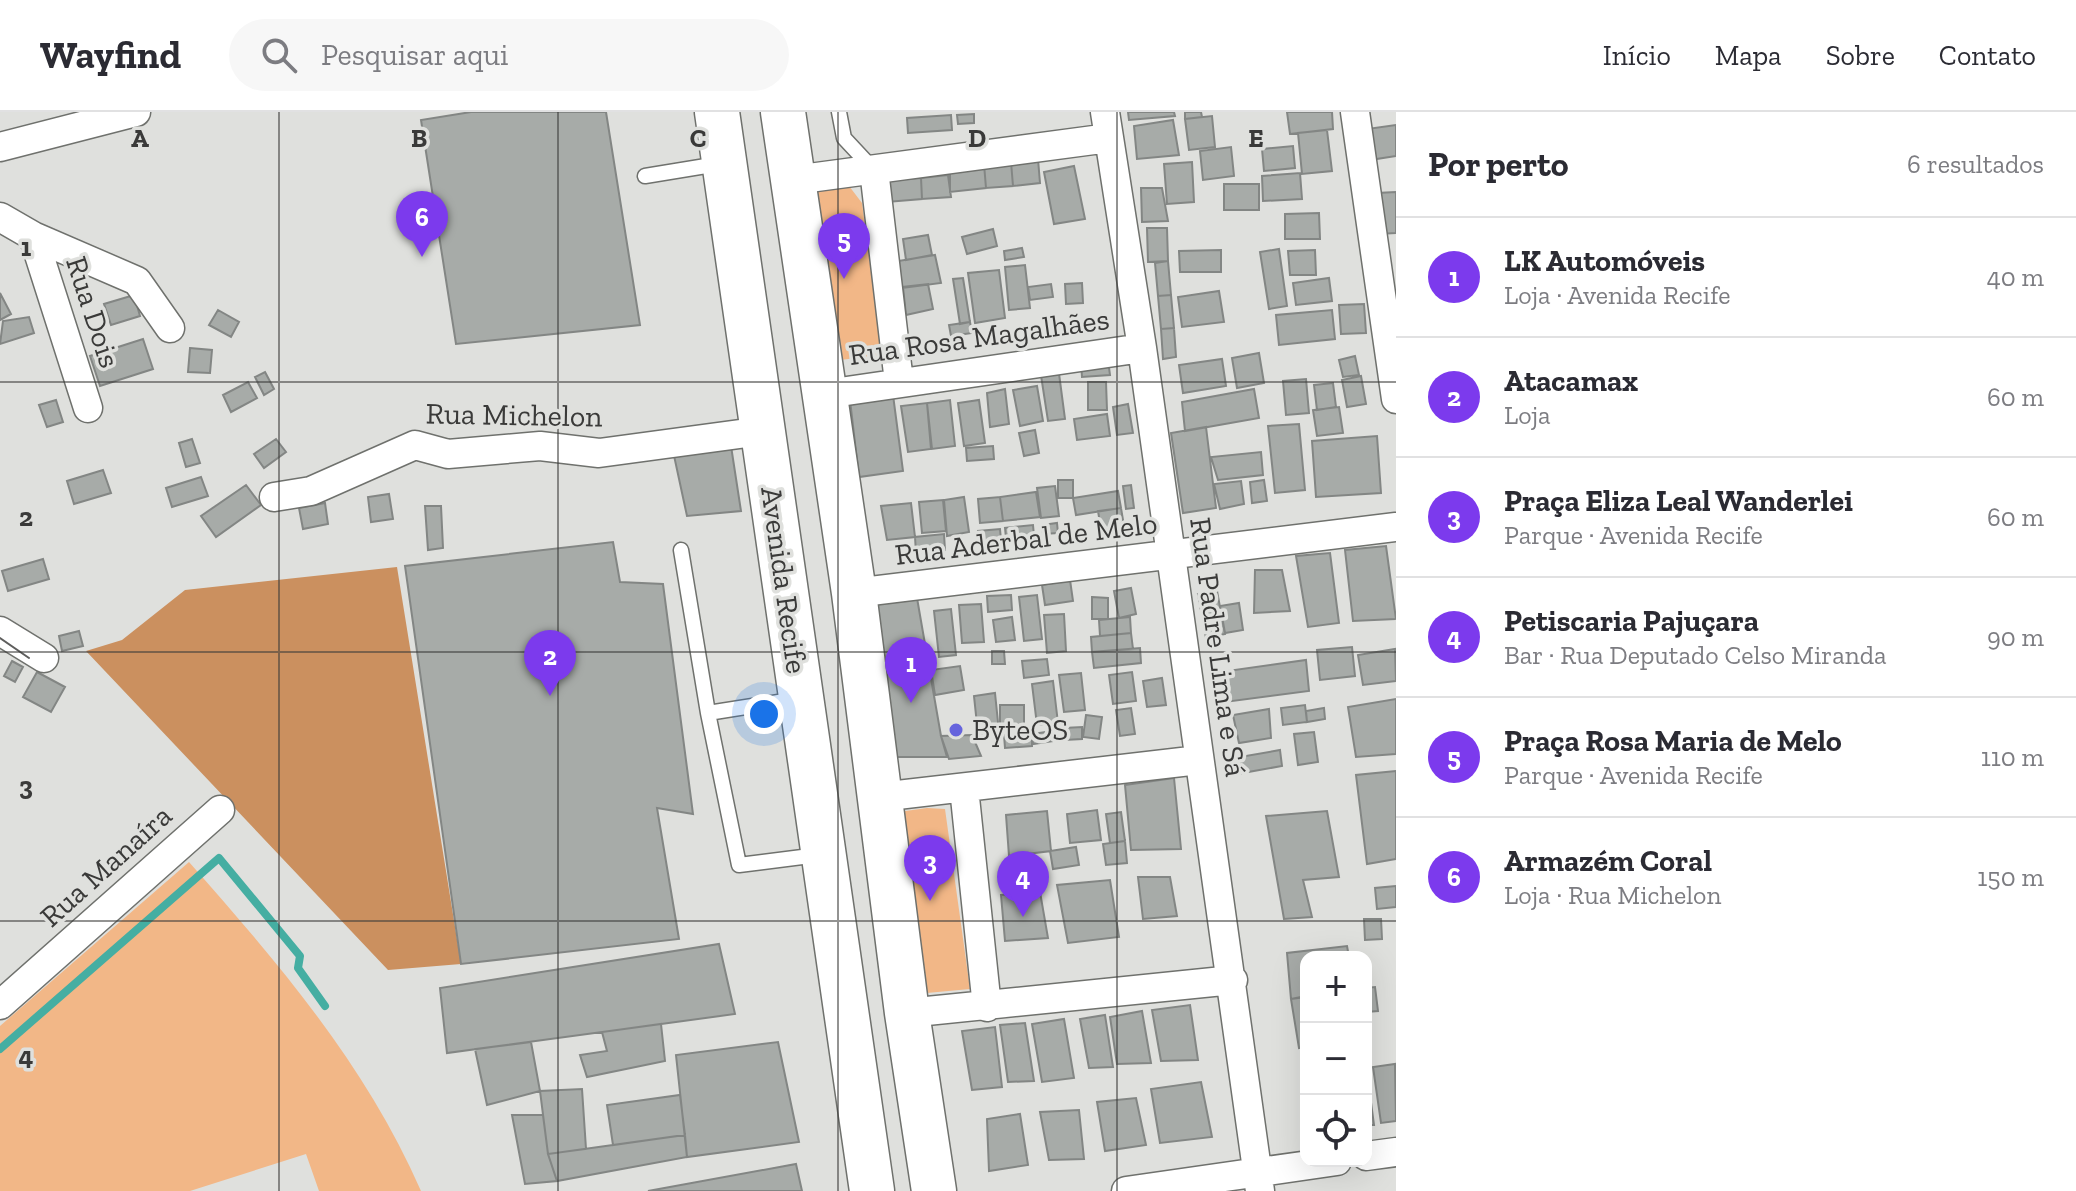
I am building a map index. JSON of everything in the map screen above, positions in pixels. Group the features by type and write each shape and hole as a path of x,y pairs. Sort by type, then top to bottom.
{"main road":[{"path":"783,112 854,593 907,1013 934,1191"},
{"name":"Avenida Recife","path":"720,130 872,1191"}],"street":[{"path":"0,147 136,112"},
{"path":"1355,112 1396,399"},
{"path":"794,180 874,170 1107,125"},
{"name":"Rua Padre Lima e Sá","path":"1107,125 1233,980 1259,1182"},
{"path":"874,170 899,382"},
{"path":"0,217 33,236 137,281 170,328"},
{"name":"Rua Dois","path":"33,236 88,408"},
{"name":"Rua Rosa Magalhães","path":"826,394 1142,348"},
{"name":"Rua Michelon","path":"274,497 311,491 415,445 448,454 540,446 599,453 762,431"},
{"name":"Rua Aderbal de Melo","path":"854,593 1396,527"},
{"path":"0,631 44,658"},
{"path":"880,797 1199,760"},
{"path":"964,788 987,1007"},
{"name":"Rua Manaíra","path":"0,1005 220,810"},
{"path":"907,1013 1233,980"},
{"path":"1372,1155 1396,1152"},
{"path":"1126,1191 1259,1182 1315,1167"}],"lane":[{"path":"839,112 844,138 874,170"},
{"path":"645,176 711,164 720,130"},
{"path":"681,550 708,713 739,865 823,855"},
{"path":"708,713 801,699"}],"shaded area":[{"path":"846,182 862,203 882,355 840,360 812,190"},
{"path":"397,567 461,964 388,970 86,651 122,640 185,590"},
{"path":"945,809 970,989 916,994 891,813"},
{"path":"189,862 287,978 347,1058 399,1145 421,1191 319,1191 306,1154 190,1191 0,1191 0,1026"}],"building":[{"path":"471,112 606,112 640,325 456,344 421,120"},
{"path":"1128,112 1174,112 1175,116 1129,120"},
{"path":"1185,112 1201,112 1202,117 1185,119"},
{"path":"1287,112 1332,112 1333,129 1290,134"},
{"path":"974,114 974,123 958,124 957,115"},
{"path":"951,115 952,130 908,133 907,118"},
{"path":"1212,116 1215,147 1189,150 1185,119"},
{"path":"1173,120 1179,155 1137,159 1134,126"},
{"path":"1396,125 1396,156 1370,160 1367,129"},
{"path":"1327,130 1332,171 1302,174 1298,133"},
{"path":"1293,146 1295,168 1264,171 1262,149"},
{"path":"1231,147 1234,176 1203,180 1200,151"},
{"path":"1038,159 1040,183 1013,186 1011,162"},
{"path":"1011,162 1013,186 986,188 984,164"},
{"path":"1192,162 1194,202 1167,204 1164,164"},
{"path":"984,164 986,188 950,192 950,168"},
{"path":"1074,166 1085,219 1054,224 1044,172"},
{"path":"1300,173 1302,199 1263,201 1262,176"},
{"path":"948,175 951,197 922,199 921,178"},
{"path":"921,178 922,199 887,202 885,180"},
{"path":"1224,184 1259,184 1259,210 1224,210"},
{"path":"1141,188 1162,188 1168,221 1142,222"},
{"path":"1396,192 1396,233 1379,234 1377,193"},
{"path":"1319,213 1320,239 1285,239 1285,214"},
{"path":"1147,228 1167,228 1168,261 1148,262"},
{"path":"993,229 997,246 967,254 962,237"},
{"path":"928,235 932,255 906,260 903,239"},
{"path":"1022,248 1024,257 1005,260 1004,251"},
{"path":"1279,249 1287,306 1269,309 1260,252"},
{"path":"1221,250 1221,272 1180,272 1179,251"},
{"path":"1315,250 1316,275 1290,275 1288,251"},
{"path":"935,255 941,283 895,289 892,262"},
{"path":"1168,261 1171,295 1158,296 1155,263"},
{"path":"1025,265 1030,308 1009,310 1005,267"},
{"path":"999,270 1005,318 975,323 968,273"},
{"path":"963,278 970,322 960,324 953,279"},
{"path":"1329,278 1332,301 1296,305 1293,283"},
{"path":"1082,283 1083,303 1066,304 1065,284"},
{"path":"928,284 933,309 906,315 903,287"},
{"path":"1051,284 1053,297 1030,300 1028,287"},
{"path":"1219,291 1224,322 1182,327 1178,297"},
{"path":"0,293 11,314 0,320"},
{"path":"134,295 140,316 111,325 104,304"},
{"path":"1171,295 1174,328 1161,329 1158,296"},
{"path":"1364,304 1366,333 1341,334 1339,305"},
{"path":"218,310 239,322 231,337 209,325"},
{"path":"1332,310 1335,339 1279,345 1276,315"},
{"path":"29,317 34,333 0,344 3,321"},
{"path":"970,322 972,333 951,336 949,325"},
{"path":"1174,328 1176,357 1163,359 1161,329"},
{"path":"143,339 153,369 100,386 90,356"},
{"path":"190,348 212,350 210,373 188,372"},
{"path":"1259,353 1264,383 1237,388 1232,358"},
{"path":"1355,356 1359,375 1343,377 1339,360"},
{"path":"1222,359 1226,386 1183,393 1179,365"},
{"path":"1108,360 1110,375 1082,377 1081,362"},
{"path":"1058,366 1065,419 1048,421 1040,369"},
{"path":"265,372 274,389 264,395 255,377"},
{"path":"1361,376 1366,404 1347,407 1342,380"},
{"path":"1306,379 1309,413 1286,415 1283,381"},
{"path":"248,382 257,398 231,412 223,395"},
{"path":"1088,382 1106,382 1107,410 1088,410"},
{"path":"1333,383 1336,407 1317,410 1314,385"},
{"path":"1037,386 1043,421 1020,426 1013,390"},
{"path":"1005,389 1009,424 990,427 987,393"},
{"path":"1254,389 1259,418 1185,431 1182,402"},
{"path":"893,395 903,471 859,477 850,400"},
{"path":"56,400 63,422 47,427 39,405"},
{"path":"950,400 955,446 932,449 927,403"},
{"path":"979,400 985,443 964,446 958,403"},
{"path":"927,403 931,449 908,452 901,406"},
{"path":"1128,404 1133,433 1117,435 1113,407"},
{"path":"1339,407 1343,433 1317,436 1313,410"},
{"path":"1107,414 1110,436 1077,440 1074,419"},
{"path":"1299,424 1305,490 1275,493 1268,426"},
{"path":"1206,427 1216,508 1183,513 1171,433"},
{"path":"1035,430 1039,453 1024,456 1019,433"},
{"path":"1377,436 1381,493 1316,497 1312,441"},
{"path":"192,439 200,463 186,467 179,443"},
{"path":"276,439 286,452 264,468 254,454"},
{"path":"731,446 741,511 687,516 673,451"},
{"path":"993,446 994,459 967,461 966,448"},
{"path":"1261,452 1263,475 1218,480 1211,457"},
{"path":"103,470 111,493 74,504 67,481"},
{"path":"201,477 208,496 172,507 166,488"},
{"path":"1058,480 1073,480 1073,498 1058,498"},
{"path":"1264,480 1267,501 1252,503 1250,482"},
{"path":"1241,481 1244,504 1220,509 1214,484"},
{"path":"246,485 261,505 216,537 201,516"},
{"path":"1131,485 1134,508 1126,509 1123,486"},
{"path":"1055,486 1059,516 1041,518 1037,488"},
{"path":"1118,491 1121,508 1076,515 1073,498"},
{"path":"1036,492 1040,517 1003,521 1000,497"},
{"path":"389,494 393,519 371,522 368,497"},
{"path":"964,497 969,532 947,536 944,500"},
{"path":"1000,497 1003,521 980,523 978,499"},
{"path":"943,500 946,531 922,533 919,502"},
{"path":"325,503 328,524 303,529 299,508"},
{"path":"911,503 915,537 887,540 881,506"},
{"path":"425,506 441,506 443,548 428,550"},
{"path":"1121,508 1124,526 1101,529 1098,511"},
{"path":"1057,523 1058,533 1043,534 1042,525"},
{"path":"1033,525 1034,536 1006,538 1005,528"},
{"path":"1000,529 1001,540 979,542 978,531"},
{"path":"944,534 945,550 916,553 915,537"},
{"path":"613,542 620,582 663,584 693,814 657,808 679,939 461,964 405,566"},
{"path":"1386,546 1396,619 1353,621 1345,550"},
{"path":"1330,553 1339,623 1308,627 1296,556"},
{"path":"43,559 49,579 8,591 2,571"},
{"path":"1255,570 1282,570 1290,611 1254,613"},
{"path":"1070,580 1073,601 1045,605 1042,585"},
{"path":"1131,588 1136,614 1119,618 1114,591"},
{"path":"1217,591 1225,634 1206,638 1198,594"},
{"path":"1011,595 1012,610 988,612 987,596"},
{"path":"1037,595 1042,639 1024,641 1019,597"},
{"path":"1092,597 1108,598 1108,619 1092,619"},
{"path":"917,598 947,757 894,757 871,600"},
{"path":"1239,603 1243,630 1225,633 1220,606"},
{"path":"981,604 984,642 962,643 959,605"},
{"path":"951,609 956,655 939,657 934,611"},
{"path":"1064,614 1066,651 1047,653 1044,615"},
{"path":"1012,617 1015,640 996,642 993,620"},
{"path":"1130,617 1131,633 1100,636 1099,620"},
{"path":"79,631 83,646 62,651 59,636"},
{"path":"1131,633 1133,649 1092,652 1091,637"},
{"path":"1352,647 1355,676 1320,680 1317,650"},
{"path":"1140,648 1141,663 1094,668 1092,652"},
{"path":"1395,649 1396,681 1363,685 1358,655"},
{"path":"992,651 1004,651 1005,664 992,664"},
{"path":"1047,659 1049,675 1024,678 1022,661"},
{"path":"1306,660 1309,691 1225,702 1220,672"},
{"path":"12,661 23,667 15,682 4,676"},
{"path":"960,666 964,690 935,695 931,670"},
{"path":"37,672 65,687 51,712 23,697"},
{"path":"1132,672 1136,701 1113,704 1109,675"},
{"path":"1081,673 1085,710 1064,712 1059,675"},
{"path":"1162,678 1166,705 1147,707 1143,681"},
{"path":"1053,681 1058,723 1037,725 1032,684"},
{"path":"995,693 999,732 978,734 974,696"},
{"path":"1396,699 1396,754 1356,757 1348,707"},
{"path":"1000,705 1024,705 1024,728 1000,728"},
{"path":"1305,705 1307,722 1283,725 1281,708"},
{"path":"1131,708 1135,734 1120,736 1116,710"},
{"path":"1324,708 1325,719 1307,722 1306,711"},
{"path":"1269,709 1271,738 1239,743 1233,715"},
{"path":"1086,715 1102,717 1099,739 1083,737"},
{"path":"1082,727 1082,739 1065,740 1064,728"},
{"path":"1053,731 1054,741 1033,744 1032,734"},
{"path":"1314,732 1318,762 1298,765 1294,734"},
{"path":"1032,734 1032,746 1005,748 1004,735"},
{"name":"ByteOS","path":"972,735 981,756 949,759 941,736"},
{"path":"1280,750 1282,766 1237,774 1234,758"},
{"path":"1396,771 1396,859 1367,864 1356,775"},
{"path":"1174,778 1181,849 1131,850 1125,785"},
{"path":"1097,810 1101,840 1070,843 1067,814"},
{"path":"1047,811 1051,851 1009,856 1006,815"},
{"path":"1327,811 1339,877 1303,880 1312,917 1284,919 1266,816"},
{"path":"1121,812 1125,841 1110,843 1106,814"},
{"path":"1125,841 1127,863 1106,865 1103,844"},
{"path":"1076,847 1079,865 1053,869 1050,851"},
{"path":"1138,877 1170,877 1177,916 1143,919"},
{"path":"1110,880 1119,937 1068,943 1057,885"},
{"path":"1396,886 1396,907 1377,909 1375,888"},
{"path":"1040,892 1048,938 1005,941 1001,895"},
{"path":"1364,919 1381,919 1382,939 1365,940"},
{"path":"719,944 735,1014 447,1053 440,988"},
{"path":"1347,946 1348,951 1304,951"},
{"path":"1300,951 1300,997 1291,999 1287,953"},
{"path":"1372,987 1375,987 1378,1011 1372,1012"},
{"path":"1300,998 1300,1048 1299,1048 1291,999"},
{"path":"1190,1005 1198,1060 1161,1061 1152,1010"},
{"path":"1142,1011 1151,1063 1117,1064 1110,1017"},
{"path":"1105,1015 1113,1067 1089,1068 1080,1019"},
{"path":"1064,1019 1074,1078 1042,1082 1032,1024"},
{"path":"1025,1023 1034,1081 1008,1082 1000,1025"},
{"path":"661,1024 665,1061 587,1077 580,1055 607,1051 602,1032"},
{"path":"995,1027 1002,1087 972,1090 962,1031"},
{"path":"531,1042 540,1091 487,1105 475,1049"},
{"path":"778,1042 799,1142 687,1157 676,1055"},
{"path":"1395,1064 1396,1121 1381,1123 1373,1067"},
{"path":"1201,1082 1212,1137 1160,1143 1151,1089"},
{"path":"582,1089 586,1149 548,1154 540,1091"},
{"path":"680,1095 685,1135 613,1145 607,1105"},
{"path":"1136,1098 1146,1145 1105,1151 1097,1102"},
{"path":"1079,1110 1084,1159 1049,1160 1040,1112"},
{"path":"1020,1114 1028,1165 989,1171 987,1119"},
{"path":"512,1115 543,1115 548,1154 557,1181 525,1184"},
{"path":"685,1135 687,1157 557,1181 548,1154"},
{"path":"796,1164 802,1191 648,1191"}],"waterway":[{"path":"0,1049 219,858 300,956 298,968 325,1006"}],"tram line":[{"path":"0,638 29,658"}],"place":[{"name":"Armazém Coral","path":"422,257"},
{"name":"Praça Rosa Maria de Melo","path":"844,279"},
{"name":"Atacamax","path":"550,696"},
{"name":"LK Automóveis","path":"911,703"},
{"name":"ByteOS","path":"956,730"},
{"name":"Praça Eliza Leal Wanderlei","path":"930,901"},
{"name":"Petiscaria Pajuçara","path":"1023,917"}]}
